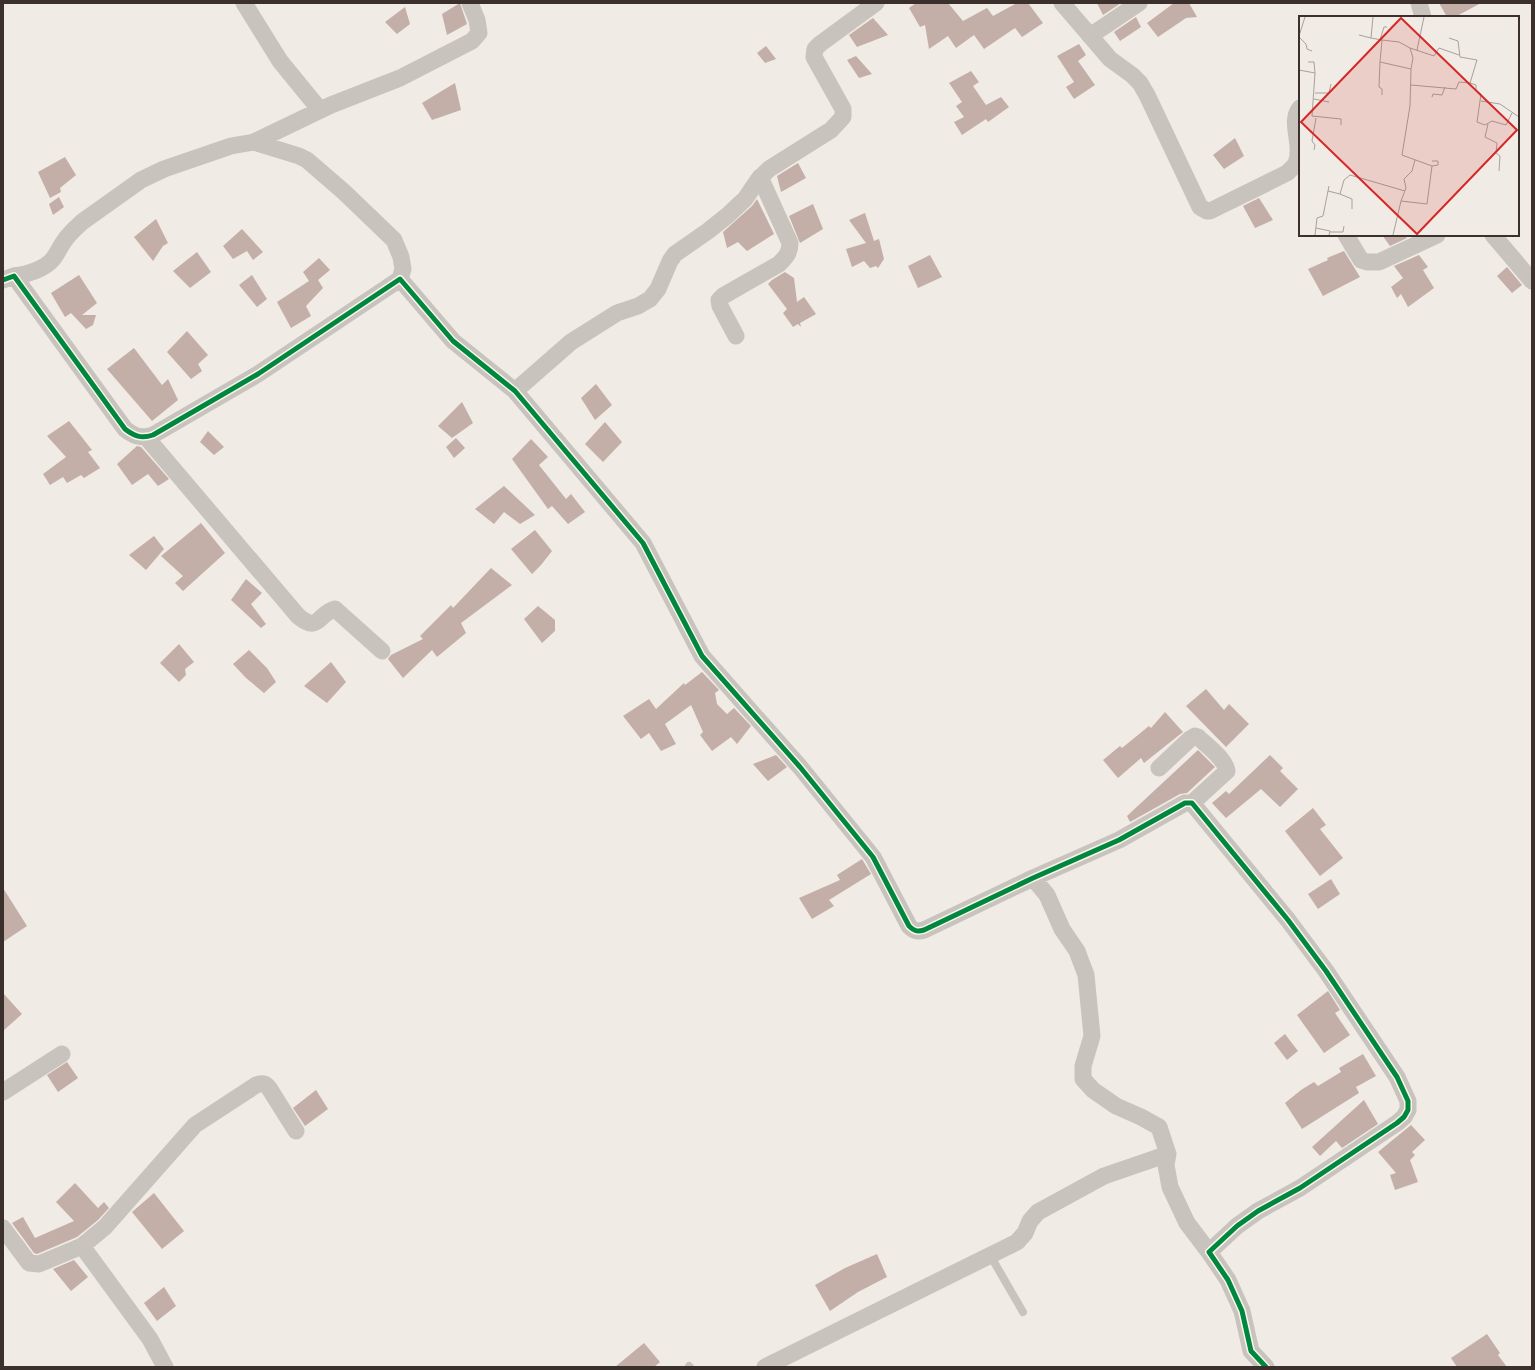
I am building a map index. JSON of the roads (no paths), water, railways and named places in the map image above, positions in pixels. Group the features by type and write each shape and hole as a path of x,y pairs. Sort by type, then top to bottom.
{"street":[{"path":"244,3 280,61 320,110"},
{"path":"254,142 299,156 307,160 344,192 394,240 401,257 403,269 400,279 258,374 153,435 146,437 132,435 125,429 8,278 24,275 48,264 68,236 78,226 141,180 164,169 231,146 254,142 276,133 320,110 400,78 472,42 479,33 477,20 470,3"},
{"path":"515,391 571,342 618,313 638,306 650,299 658,289 670,261 675,254 728,215 745,199 760,177 769,169 831,130 843,117 843,109 814,57 815,49 876,3"},
{"path":"1062,3 1110,59 1132,75 1140,83 1200,207 1203,210 1210,211 1287,173 1296,164 1299,152 1294,117 1299,110"},
{"path":"1090,36 1139,3"},
{"path":"1419,3 1423,16"},
{"path":"736,336 720,306 719,300 723,296 779,264 787,257 790,250 790,243 760,177"},
{"path":"1347,236 1361,260 1367,262 1379,262 1435,236"},
{"path":"1494,236 1532,281"},
{"path":"400,279 453,341 515,391 644,543 702,656 800,767 873,857 912,930 918,932 924,930 1033,878 1119,840 1185,804 1192,803 1227,771 1226,766 1220,758 1198,737 1195,736 1159,768"},
{"path":"146,437 302,619 310,624 316,623 328,612 335,609 382,651"},
{"path":"1192,803 1288,920 1326,971 1397,1077 1408,1101 1408,1110 1400,1120 1300,1188 1258,1211 1237,1226 1208,1252"},
{"path":"1033,878 1048,895 1062,929 1077,951 1086,975 1092,1036 1082,1066 1083,1079 1096,1093 1116,1106 1158,1126 1168,1154 1166,1165 1170,1187 1187,1223 1228,1280 1242,1311 1251,1351 1266,1367"},
{"path":"3,1092 62,1054"},
{"path":"3,1228 29,1263 39,1264 82,1246 105,1227 195,1125 261,1083 266,1084 269,1088 296,1131"},
{"path":"765,1367 1022,1238 1030,1221 1038,1212 1104,1176 1168,1154"},
{"path":"82,1246 150,1339 165,1367"}],"lane":[{"path":"990,1255 1023,1312"}]}
